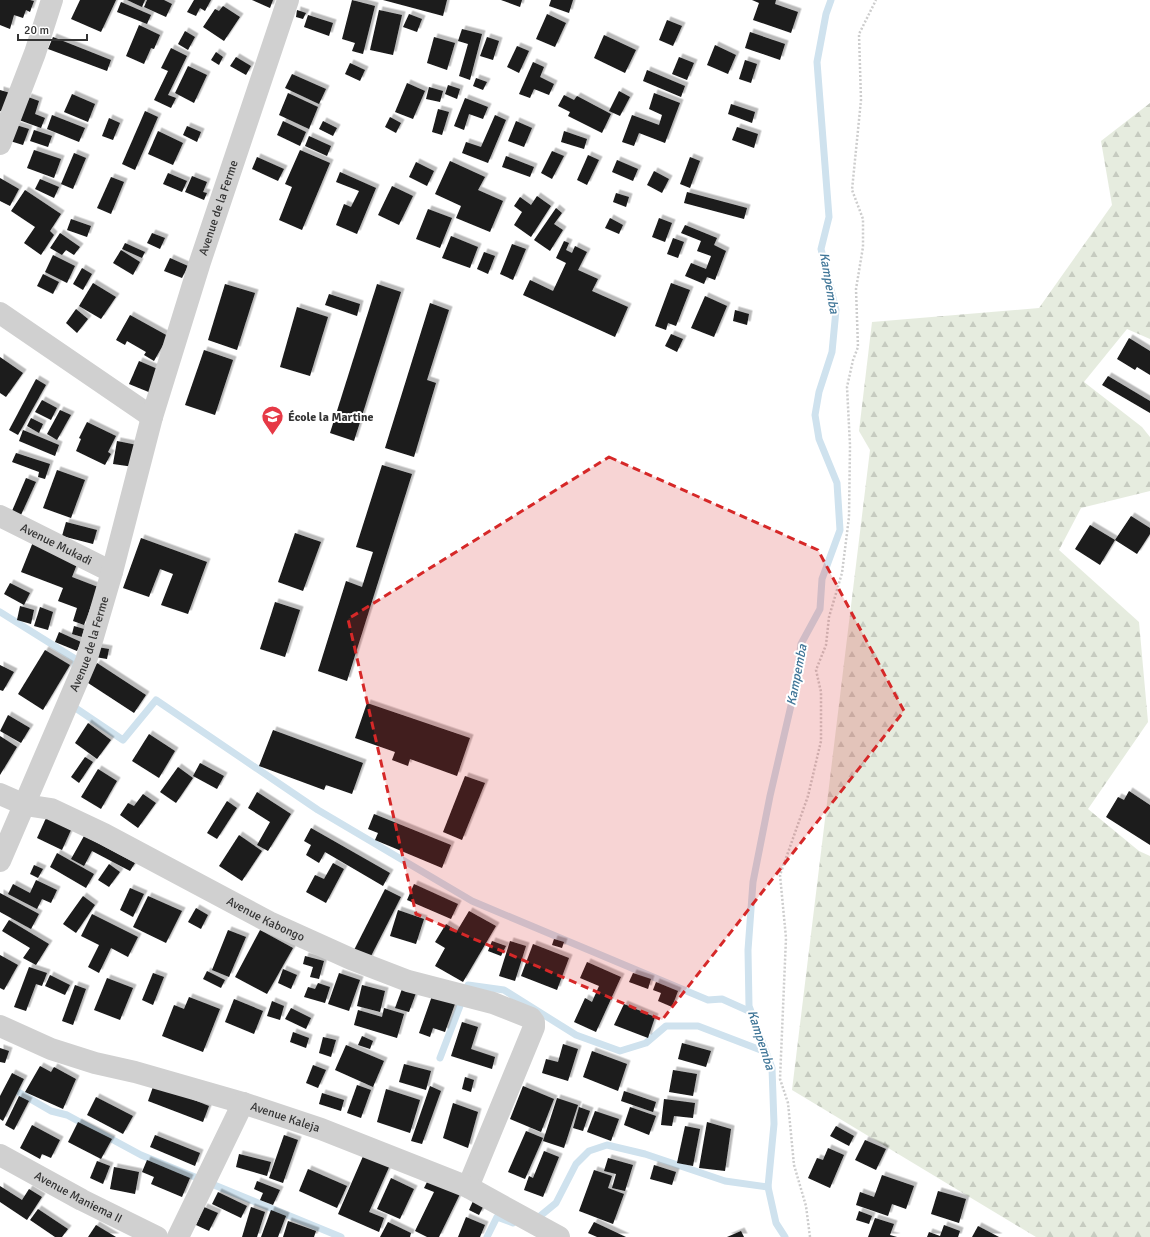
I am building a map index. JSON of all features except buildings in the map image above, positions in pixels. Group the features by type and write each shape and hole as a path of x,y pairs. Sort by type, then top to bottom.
{"street":[{"path":"0,144 35,53 52,0"},
{"name":"Avenue de la Ferme","path":"0,861 26,805 86,661 112,572 152,417 200,262 288,0"},
{"path":"0,313 152,417"},
{"name":"Avenue Mukadi","path":"0,516 112,572"},
{"name":"Avenue Kabongo","path":"0,794 26,805 50,810 104,834 269,922 351,959 408,980 493,1003 529,1017 534,1022 534,1027 468,1187"},
{"name":"Avenue Kaleja","path":"0,1026 51,1048 95,1063 135,1072 242,1103 321,1129 468,1187 558,1237"},
{"path":"178,1237 242,1103"},
{"name":"Avenue Maniema II","path":"0,1155 82,1200 157,1237"}],"path":[{"path":"810,1237 806,1206 794,1165 788,1103 780,1079 786,938 780,874 808,796 821,740 821,692 816,670 826,645 828,617 842,573 849,517 850,445 847,387 853,360 858,347 856,289 863,247 863,219 852,190 861,100 859,34 876,0"}],"highlighted area":[{"path":"609,457 818,550 904,711 662,1020 416,914 348,619"}],"green space":[{"path":"1150,103 1150,339 1127,329 1084,382 1142,427 1150,437 1150,491 1081,508 1059,550 1139,622 1148,722 1088,809 1139,851 1150,856 1150,1237 1036,1237 792,1090 870,450 859,431 872,322 1039,308 1112,205 1101,141"}],"waterway":[{"name":"Kampemba","path":"785,1237 776,1223 768,1187 774,1124 772,1068 749,1006 748,950 753,882 770,796 796,684 801,644 820,609 822,579 840,530 837,483 819,439 815,415 819,392 832,352 836,310 821,249 829,217 817,62 826,14 831,0"},
{"path":"0,612 77,660 75,666"},
{"path":"69,707 77,709 123,740 156,700 318,810 472,901 708,1000 722,999 751,1012"},
{"path":"440,1058 468,985 504,990 576,1035 620,1051 646,1043 666,1026 698,1026 766,1052"},
{"path":"20,1093 51,1111 67,1115 141,1155 341,1237"},
{"path":"534,1221 556,1203 576,1164 589,1151 607,1145 645,1154 725,1181 768,1187"},
{"path":"487,1237 497,1217 513,1223"}],"place":[{"name":"École la Martine","path":"273,436"}]}
